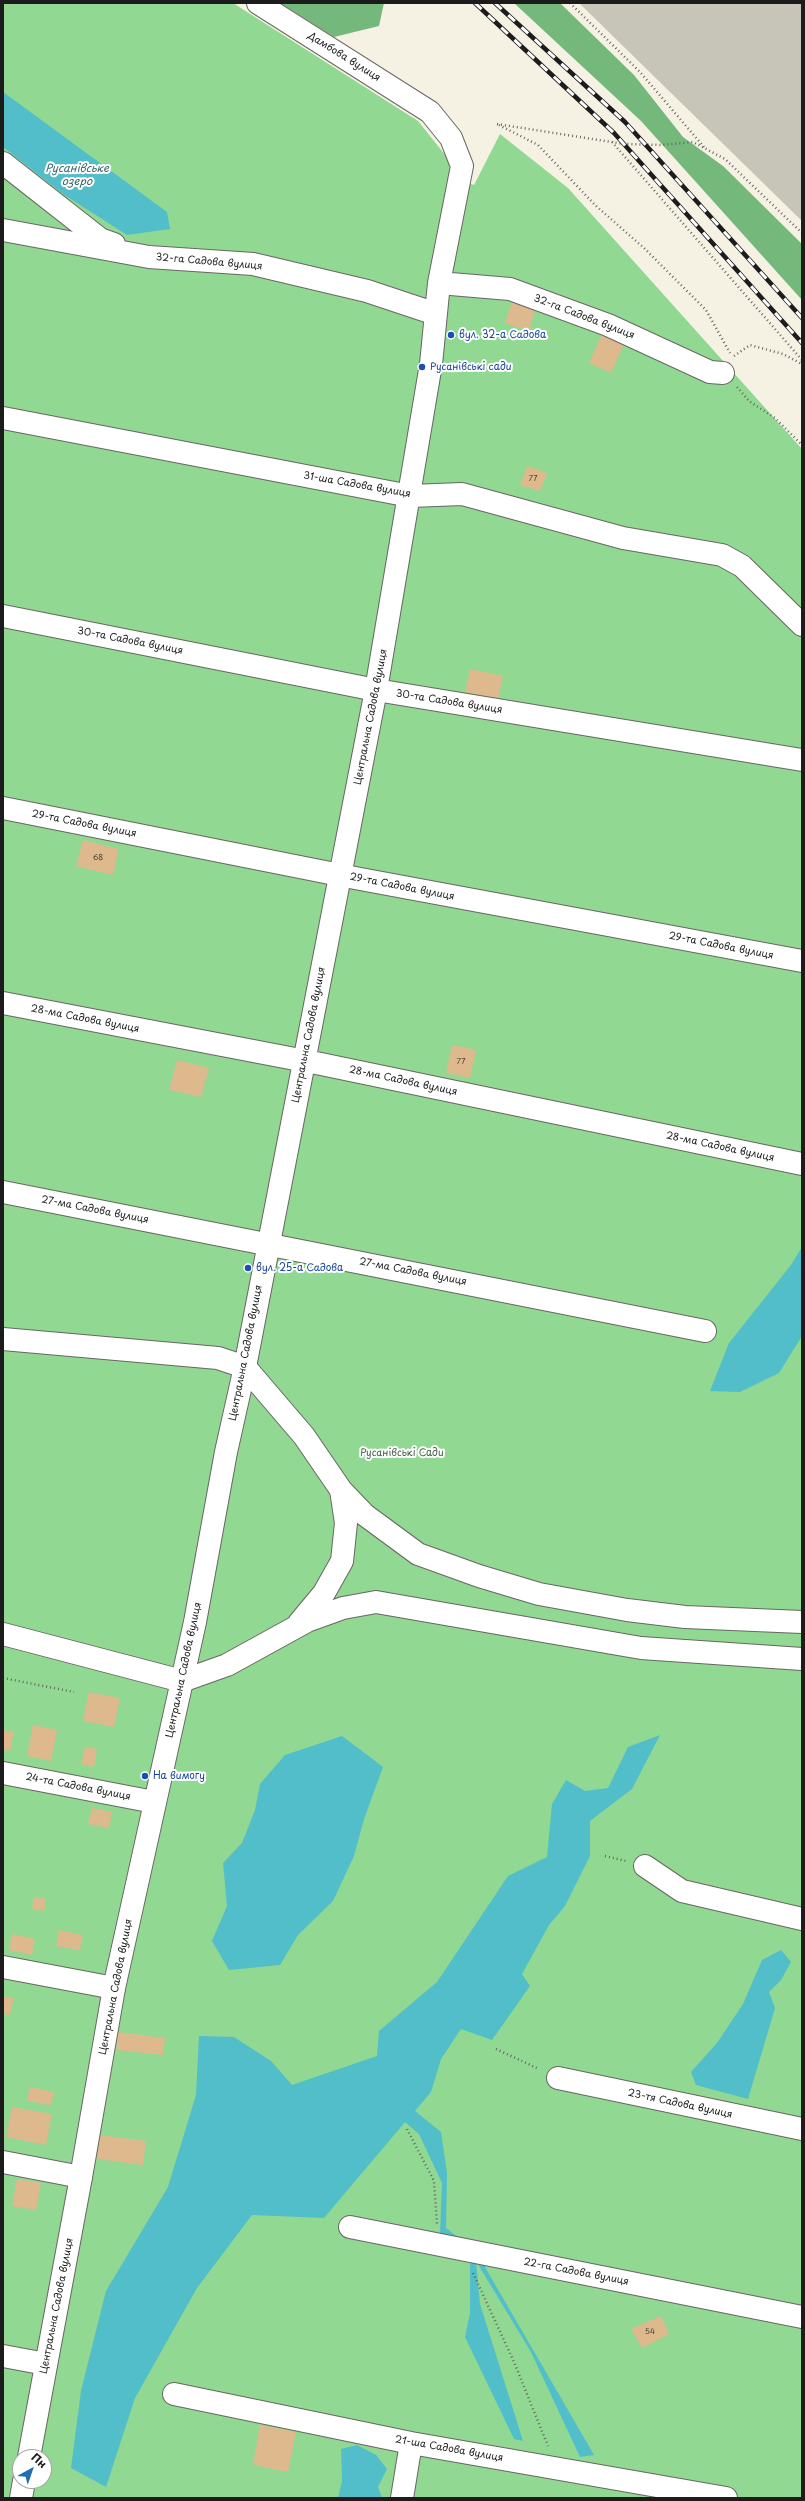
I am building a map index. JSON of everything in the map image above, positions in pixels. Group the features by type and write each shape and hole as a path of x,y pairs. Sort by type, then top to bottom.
{"street":[{"name":"Дамбова вулиця","path":"258,3 430,112"},
{"name":"Центральна Садова вулиця","path":"30,2449 81,2177 114,1988 182,1681 341,875 376,690 410,496 431,364 439,283 462,166 451,138 430,112"},
{"path":"3,163 100,239 148,257"},
{"name":"32-га Садова вулиця","path":"3,230 148,257 253,264 367,291 436,314"},
{"name":"32-га Садова вулиця","path":"439,283 510,289 608,325 710,372 723,374"},
{"name":"31-ша Садова вулиця","path":"3,418 410,496 462,494 623,538 722,555 742,566 802,625"},
{"name":"30-та Садова вулиця","path":"3,616 376,690 802,760"},
{"name":"29-та Садова вулиця","path":"3,808 341,875 802,961"},
{"name":"28-ма Садова вулиця","path":"3,1003 304,1060 802,1164"},
{"name":"27-ма Садова вулиця","path":"3,1192 268,1243 705,1331"},
{"path":"3,1339 218,1358 244,1367 304,1436 341,1490 365,1515 418,1554 479,1576 539,1594 627,1610 685,1617 802,1622"},
{"path":"294,1628 324,1593 342,1561 346,1523 341,1490"},
{"path":"3,1634 182,1681 227,1665 294,1628 343,1608 376,1602 641,1648 802,1659"},
{"name":"24-та Садова вулиця","path":"3,1772 154,1802"},
{"path":"646,1866 682,1892 802,1919"},
{"path":"3,1967 114,1988"},
{"name":"23-тя Садова вулиця","path":"558,2078 802,2129"},
{"path":"3,2162 81,2177"},
{"name":"22-га Садова вулиця","path":"350,2228 802,2317"},
{"path":"3,2356 46,2364"},
{"name":"21-ша Садова вулиця","path":"174,2394 411,2443 726,2498"},
{"path":"402,2498 411,2443"}],"path":[{"path":"570,3 640,72 705,149"},
{"path":"802,232 725,159 693,142 646,145 611,142 497,124 538,145 595,205 644,248 706,310 732,357 750,345 783,354 802,364"},
{"path":"611,142 802,360"},
{"path":"723,374 736,384 749,402 775,418 802,445"},
{"path":"3,1678 74,1692"},
{"path":"496,2049 558,2078"},
{"path":"407,2129 434,2181 438,2245"},
{"path":"479,2283 557,2469"}],"shaded area":[{"path":"579,3 802,3 802,221"}],"green space":[{"name":"Русанівські Сади","path":"3,3 233,3 418,121 450,161 449,176 474,185 500,134 568,188 802,449 802,2498 3,2498"},
{"path":"280,3 384,3 379,26 334,37"},
{"path":"514,3 560,3 634,75 683,137 723,166 802,244 802,300 641,121"}],"water":[{"name":"Русанівське озеро","path":"3,92 167,212 170,229 127,235 63,194 3,147"},
{"path":"802,1247 802,1336 779,1373 740,1392 710,1391 729,1343 791,1265"},
{"path":"660,1735 632,1789 590,1821 590,1856 565,1906 549,1925 522,1974 530,1986 492,2040 461,2029 441,2059 431,2092 415,2111 441,2132 447,2173 446,2228 485,2258 485,2267 594,2455 580,2457 531,2352 476,2261 480,2304 523,2441 514,2439 465,2337 470,2313 470,2254 440,2234 442,2183 419,2134 405,2122 324,2218 252,2215 197,2288 135,2398 106,2487 71,2468 81,2391 106,2291 168,2187 196,2095 199,2036 234,2037 271,2061 292,2085 377,2056 379,2031 437,1982 508,1876 547,1857 552,1804 566,1780 585,1791 608,1788 628,1747"},
{"path":"342,1736 383,1767 364,1819 354,1856 333,1901 298,1935 280,1965 229,1970 212,1941 227,1906 223,1863 242,1843 255,1810 260,1784 285,1755"},
{"path":"781,1950 791,1962 781,1980 769,1992 775,2008 748,2099 696,2085 691,2072 717,2043 743,2004 762,1960"},
{"path":"357,2445 376,2455 387,2469 378,2487 382,2498 338,2498 342,2481 341,2449"}],"building":[{"path":"512,302 535,310 529,331 505,323"},
{"path":"602,334 624,344 611,373 589,363"},
{"path":"527,466 547,473 540,491 520,485"},
{"path":"470,669 503,676 498,699 465,692"},
{"path":"83,840 119,849 113,875 76,866"},
{"path":"452,1045 476,1050 470,1078 446,1073"},
{"path":"177,1060 209,1068 201,1097 169,1090"},
{"path":"89,1692 120,1698 114,1727 83,1721"},
{"path":"33,1725 57,1730 51,1761 27,1756"},
{"path":"3,1730 14,1732 10,1751 3,1750"},
{"path":"85,1747 97,1749 94,1767 81,1764"},
{"path":"92,1808 112,1812 109,1828 88,1824"},
{"path":"34,1897 46,1899 44,1911 32,1909"},
{"path":"59,1930 83,1935 80,1950 56,1946"},
{"path":"12,1934 35,1939 32,1955 9,1950"},
{"path":"3,1996 14,1998 10,2015 3,2014"},
{"path":"118,2032 165,2038 163,2055 116,2050"},
{"path":"30,2087 54,2092 51,2105 27,2101"},
{"path":"12,2107 52,2114 46,2145 6,2137"},
{"path":"100,2135 146,2141 143,2165 97,2159"},
{"path":"17,2179 41,2183 36,2210 12,2206"},
{"path":"661,2316 669,2334 642,2348 631,2329"},
{"path":"260,2425 296,2432 288,2472 253,2465"}],"railway":[{"path":"475,3 614,133 802,343"},
{"path":"495,3 625,122 802,318"}],"place":[{"name":"вул. 32-а Садова","path":"451,335"},
{"name":"Русанівські сади","path":"422,367"},
{"name":"вул. 25-а Садова","path":"248,1268"},
{"name":"На вимогу","path":"145,1776"}]}
